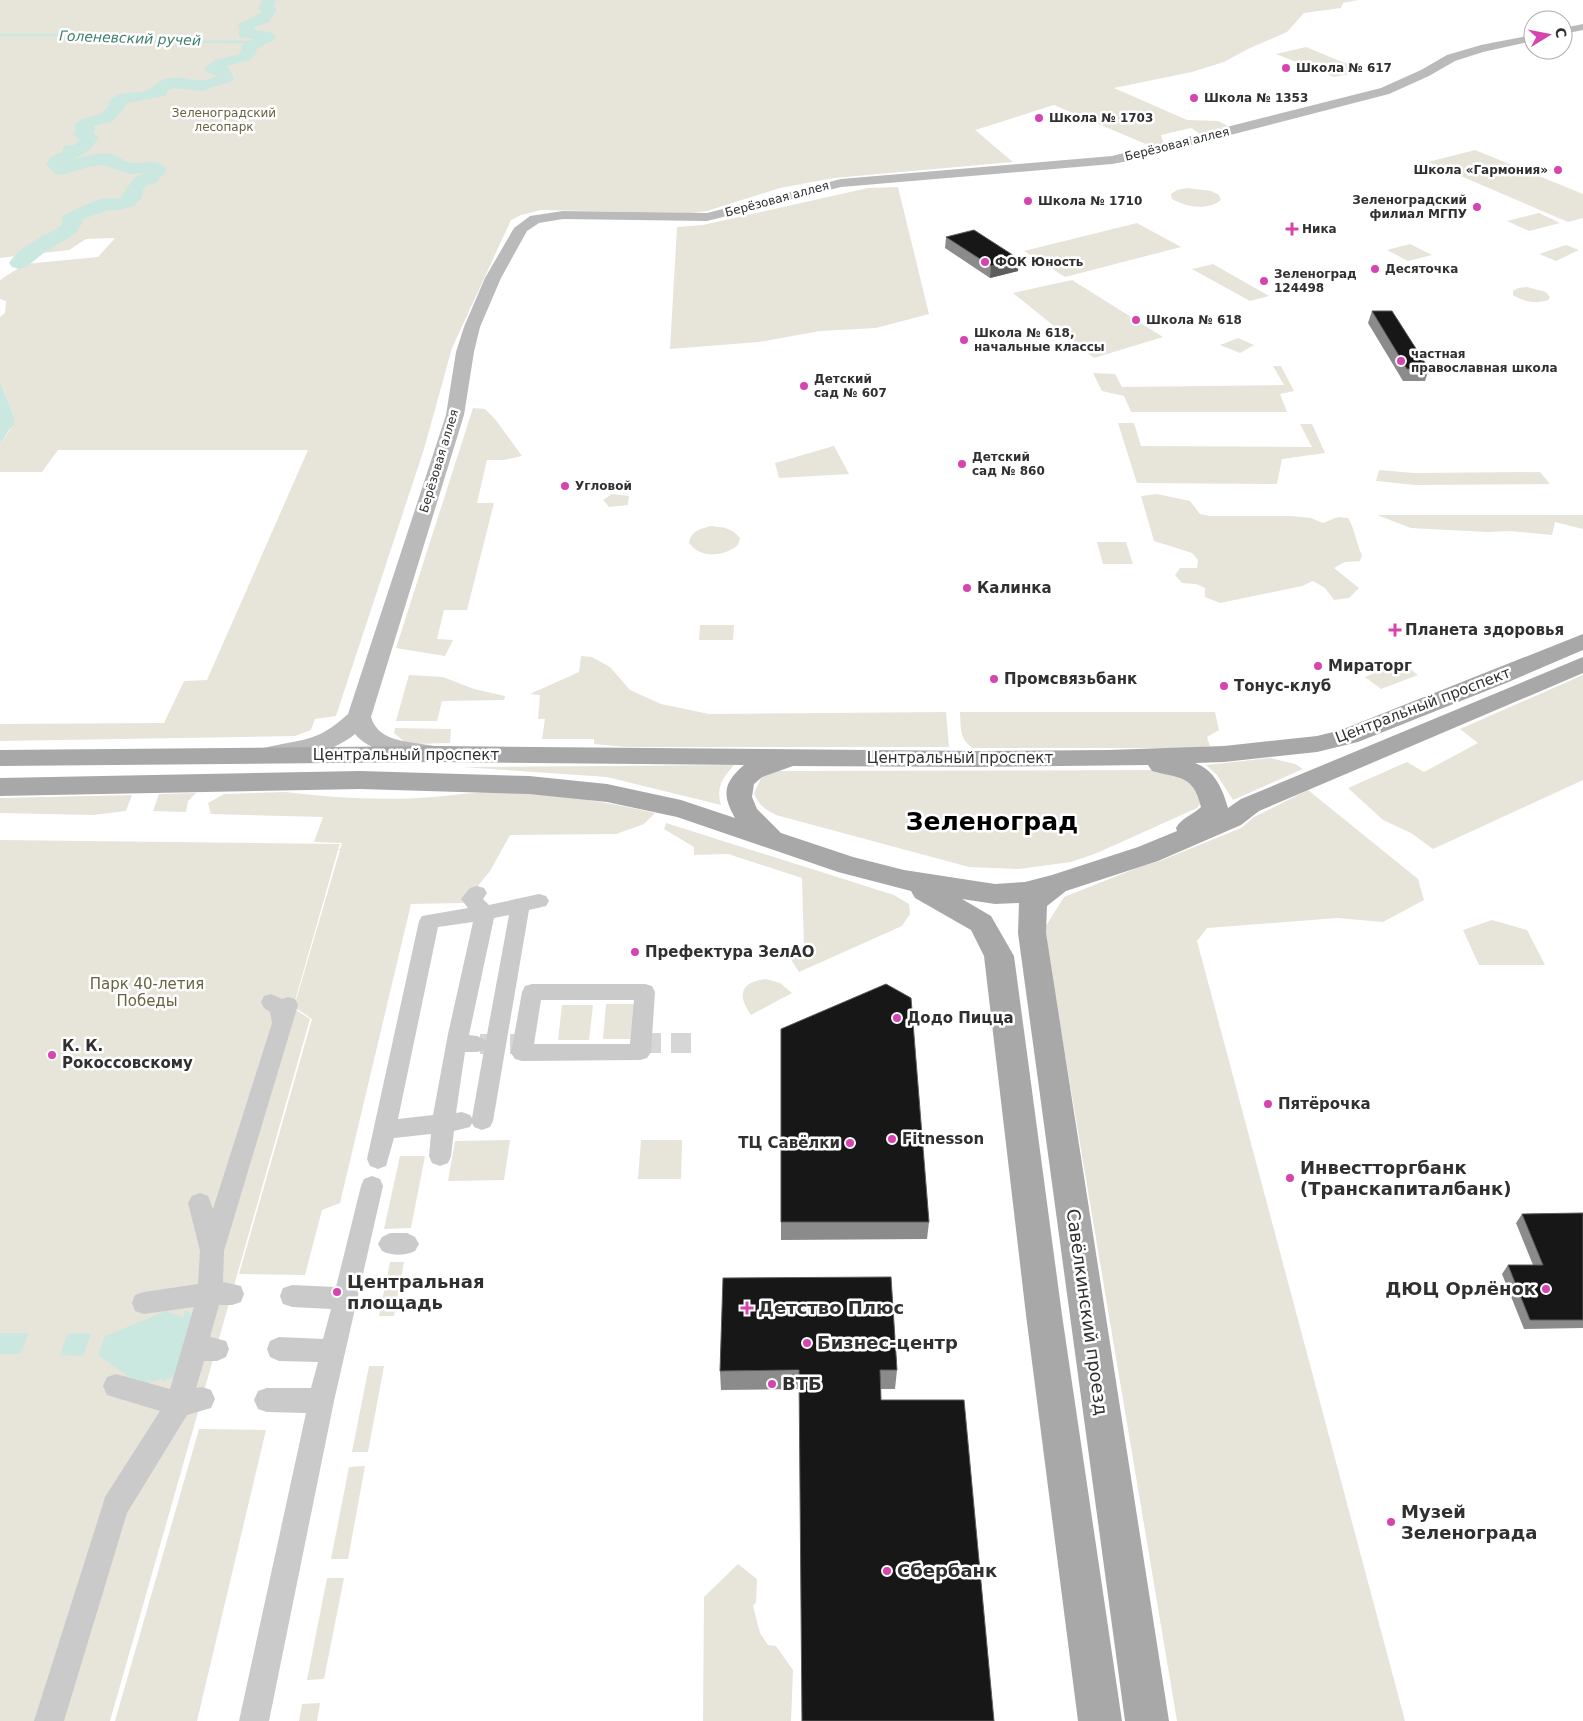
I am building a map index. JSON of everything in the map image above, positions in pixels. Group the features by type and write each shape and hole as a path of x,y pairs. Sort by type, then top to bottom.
{"main road":[{"name":"Центральный проспект","path":"0,758 436,754 1108,758 1224,754 1317,744 1349,736 1492,680 1583,641"},
{"name":"Центральный проспект","path":"0,787 351,780 529,784 607,793 681,809 776,842 904,880 995,894 1045,893 1148,854 1232,819 1250,805 1583,664"},
{"path":"1255,750 1293,759 1319,776"},
{"name":"Центральный проспект","path":"776,842 758,828 746,814 740,803 739,790 744,780 752,772 782,761 812,757"},
{"name":"Центральный проспект","path":"1108,758 1189,768 1201,777 1212,792 1215,809 1203,821 1162,840 1148,854"},
{"path":"904,880 981,923 999,956 1046,1324 1100,1721"},
{"name":"Савёлкинский проезд","path":"1045,893 1032,933 1147,1721"}],"street":[{"name":"Берёзовая аллея","path":"359,716 455,415 470,333 493,278 517,233 526,223 546,217 563,215 707,217 841,183 1134,156 1384,91 1458,55 1523,40"},
{"path":"359,716 360,724 366,733 390,746 436,754"},
{"path":"256,756 294,751 322,743 337,736 359,716"},
{"path":"477,893 471,899 485,913"},
{"path":"378,1159 429,921 485,913 530,903 463,1121 440,1156"},
{"path":"463,1121 468,1044 485,913"},
{"path":"532,992 645,992 640,1043 524,1044 532,992"},
{"path":"212,1251 280,1010"},
{"path":"384,1130 463,1121"},
{"path":"254,1721 332,1351 372,1186"},
{"path":"49,1721 115,1507 191,1402 221,1293 200,1204"},
{"path":"144,1303 221,1293"},
{"path":"292,1296 345,1299"},
{"path":"279,1349 332,1351"},
{"path":"116,1386 191,1402"},
{"path":"267,1400 321,1401"}],"green space":[{"name":"Зеленоградский лесопарк","path":"0,0 1358,0 1343,3 1341,8 1304,13 1287,32 1224,62 1192,72 1114,88 1187,120 1218,121 1228,126 1200,134 1191,128 1161,135 1164,144 1155,148 1054,105 975,130 1013,162 834,178 780,188 707,211 691,213 541,210 521,215 511,220 452,348 424,449 336,716 315,719 311,730 295,736 0,741 0,724 164,723 184,681 207,680 308,450 58,450 42,472 0,472 0,444 10,430 14,417 0,381 0,317 5,313 6,301 0,299 0,280 25,264 98,257 115,238 86,239 69,250 0,258"},
{"path":"1306,47 1364,71 1334,77 1276,54"},
{"path":"1475,150 1583,194 1583,218 1568,222 1428,162"},
{"path":"898,187 929,314 876,328 820,331 759,342 670,349 677,227 703,225 868,188"},
{"path":"1187,188 1211,191 1219,195 1221,200 1209,206 1196,207 1172,199 1171,194 1177,190"},
{"path":"1539,213 1560,223 1529,231 1507,221"},
{"path":"1137,223 1181,247 1065,277 1024,251"},
{"path":"1410,244 1432,255 1408,261 1387,250"},
{"path":"1566,245 1579,250 1556,261 1539,254"},
{"path":"1213,264 1269,296 1250,301 1192,269"},
{"path":"1072,280 1163,337 1094,358 1013,293"},
{"path":"1527,287 1546,292 1550,297 1548,300 1534,302 1525,301 1513,295 1513,291 1518,288"},
{"path":"1238,338 1254,345 1240,353 1220,345"},
{"path":"1273,366 1281,366 1294,391 1280,394 1287,412 1131,412 1124,396 1102,391 1093,373 1115,374 1122,387 1284,385"},
{"path":"473,408 485,409 495,419 522,456 504,460 487,460 477,503 494,503 467,610 444,610 437,639 453,640 445,656 396,648"},
{"path":"1118,423 1134,423 1141,446 1312,447 1300,424 1312,424 1325,453 1282,459 1277,484 1137,483"},
{"path":"834,446 849,474 779,478 775,463"},
{"path":"1379,470 1414,473 1540,472 1550,484 1415,485 1376,481"},
{"path":"612,494 629,496 628,505 609,507 603,500"},
{"path":"1157,494 1190,501 1200,514 1210,516 1291,516 1311,518 1323,523 1338,517 1348,518 1362,555 1360,561 1345,562 1334,568 1359,588 1349,598 1334,600 1325,588 1313,581 1302,586 1220,603 1205,597 1205,588 1196,584 1182,583 1175,575 1180,568 1197,568 1198,560 1192,553 1154,541 1141,496"},
{"path":"1377,515 1583,515 1583,529 1555,522 1552,535 1510,531 1487,532 1411,528"},
{"path":"711,526 734,532 740,538 738,545 719,554 706,554 700,552 689,543 694,533"},
{"path":"1097,542 1126,542 1133,564 1103,564"},
{"path":"700,625 734,625 733,640 699,640"},
{"path":"581,656 592,657 610,667 630,690 661,704 709,714 946,712 949,747 626,747 594,744 594,739 542,739 545,719 538,719 540,695 530,694 579,672"},
{"path":"1401,662 1418,675 1381,689 1365,677"},
{"path":"409,675 443,677 474,689 505,696 504,700 442,701 437,721 396,721"},
{"path":"1583,675 1583,780 1433,849 1411,833 1383,820 1348,788 1407,762 1424,772 1478,743 1460,729"},
{"path":"960,712 1215,712 1219,730 1207,737 1210,746 1196,748 973,748 968,745 963,737"},
{"path":"395,728 451,729 450,743 414,744 405,742 394,733"},
{"path":"1270,758 1295,764 1303,769 1233,800 1217,775 1206,765"},
{"path":"734,765 721,784 719,793 721,805 607,777 462,767"},
{"path":"1168,770 1189,778 1203,800 1197,808 1097,853 1071,862 1019,869 969,867 776,815 762,806 754,793 762,776 775,771"},
{"path":"1308,790 1418,879 1424,900 1383,922 1337,918 1207,928 1197,941 1405,1721 1177,1721 1044,929 1064,897 1241,828 1254,817"},
{"name":"Парк 40-летия Победы","path":"285,792 378,799 439,797 472,793 523,793 589,800 655,813 644,824 616,834 510,835 490,871 464,903 411,904 340,1203 322,1210 305,1275 239,1274 312,1019 294,1007 340,850 338,850 293,1008 310,1019 110,1721 0,1721 0,840 340,844 338,849 340,849 342,843 314,842 323,817 211,814 208,803 224,794"},
{"path":"196,793 188,801 186,812 153,811 159,794"},
{"path":"132,795 126,811 93,815 0,813 0,798"},
{"path":"666,823 894,895 909,904 910,914 902,926 799,972 788,955 804,949 802,878 728,854 694,855 694,847 664,829"},
{"path":"1492,920 1527,930 1545,965 1479,965 1463,930"},
{"path":"766,979 780,983 792,993 751,1015 743,996 746,986"},
{"path":"606,1004 637,1004 634,1039 603,1039"},
{"path":"562,1005 593,1005 589,1040 558,1040"},
{"path":"510,1140 504,1180 448,1181 455,1141"},
{"path":"641,1140 682,1140 681,1179 638,1179"},
{"path":"400,1156 425,1156 411,1228 384,1229"},
{"path":"390,1262 404,1262 394,1316 379,1316"},
{"path":"369,1366 384,1366 368,1452 352,1452"},
{"path":"199,1429 266,1430 197,1721 115,1721"},
{"path":"365,1466 348,1559 331,1559 349,1467"},
{"path":"738,1564 757,1579 756,1602 753,1606 760,1633 768,1645 776,1646 793,1670 791,1721 703,1721 704,1597"},
{"path":"327,1578 344,1578 324,1679 307,1680"},
{"path":"320,1703 317,1721 299,1721 302,1704"}],"shaded area":[{"path":"0,381 14,417 14,423 0,444"},
{"path":"185,1310 194,1315 176,1375 161,1383 164,1378 141,1385 98,1355 105,1336 166,1311 183,1318"},
{"path":"0,1333 29,1333 20,1354 0,1354"},
{"path":"68,1333 91,1334 83,1356 60,1355"}],"building":[{"path":"974,230 1019,259 991,266 946,237"},
{"path":"1372,311 1392,311 1429,369 1407,369"},
{"name":"ТЦ Савёлки","path":"886,984 911,998 929,1222 781,1222 781,1029"},
{"name":"ДЮЦ Орлёнок","path":"1583,1213 1583,1320 1530,1320 1508,1265 1543,1265 1522,1214"},
{"name":"Сбербанк","path":"891,1277 897,1370 880,1370 881,1400 964,1400 994,1721 802,1721 799,1370 720,1371 723,1278"}],"waterway":[{"path":"19,263 38,248 68,230 73,222 70,218 96,209 104,204 127,202 133,197 134,189 141,181 150,179 158,170 153,167 130,169 111,160 85,162 62,170 55,165 57,161 72,154 70,150 82,148 90,138 82,134 87,130 82,126 91,120 105,118 118,106 116,103 121,100 131,96 159,93 157,90 165,84 202,86 226,78 222,71 212,69 219,66 220,63 245,57 250,51 247,48 269,37 245,34 248,29 245,26 266,16 270,9 265,8 269,0"},
{"name":"Голеневский ручей","path":"0,35 64,35 122,41 260,42"}],"tunnel":[{"path":"641,1043 696,1043"},
{"path":"480,1044 524,1044"}],"place":[{"name":"Школа № 617","path":"1286,68"},
{"name":"Школа № 1353","path":"1194,98"},
{"name":"Школа № 1703","path":"1039,118"},
{"name":"Школа «Гармония»","path":"1558,170"},
{"name":"Школа № 1710","path":"1028,201"},
{"name":"Зеленоградский филиал МГПУ","path":"1477,207"},
{"name":"Ника","path":"1292,229"},
{"name":"ФОК Юность","path":"985,262"},
{"name":"Десяточка","path":"1375,269"},
{"name":"Зеленоград 124498","path":"1264,281"},
{"name":"Школа № 618","path":"1136,320"},
{"name":"Школа № 618, начальные классы","path":"964,340"},
{"name":"частная православная школа","path":"1401,361"},
{"name":"Детский сад № 607","path":"804,386"},
{"name":"Детский сад № 860","path":"962,464"},
{"name":"Угловой","path":"565,486"},
{"name":"Калинка","path":"967,588"},
{"name":"Планета здоровья","path":"1395,630"},
{"name":"Мираторг","path":"1318,666"},
{"name":"Промсвязьбанк","path":"994,679"},
{"name":"Тонус-клуб","path":"1224,686"},
{"name":"Префектура ЗелАО","path":"635,952"},
{"name":"Додо Пицца","path":"897,1018"},
{"name":"К. К. Рокоссовскому","path":"52,1055"},
{"name":"Пятёрочка","path":"1268,1104"},
{"name":"Fitnesson","path":"892,1139"},
{"name":"ТЦ Савёлки","path":"850,1143"},
{"name":"Инвестторгбанк (Транскапиталбанк)","path":"1290,1178"},
{"name":"ДЮЦ Орлёнок","path":"1546,1289"},
{"name":"Центральная площадь","path":"337,1292"},
{"name":"Детство Плюс","path":"747,1308"},
{"name":"Бизнес-центр","path":"807,1343"},
{"name":"ВТБ","path":"772,1384"},
{"name":"Музей Зеленограда","path":"1391,1522"},
{"name":"Сбербанк","path":"887,1571"}],"district":[{"name":"Зеленоград","path":"992,821"}]}
